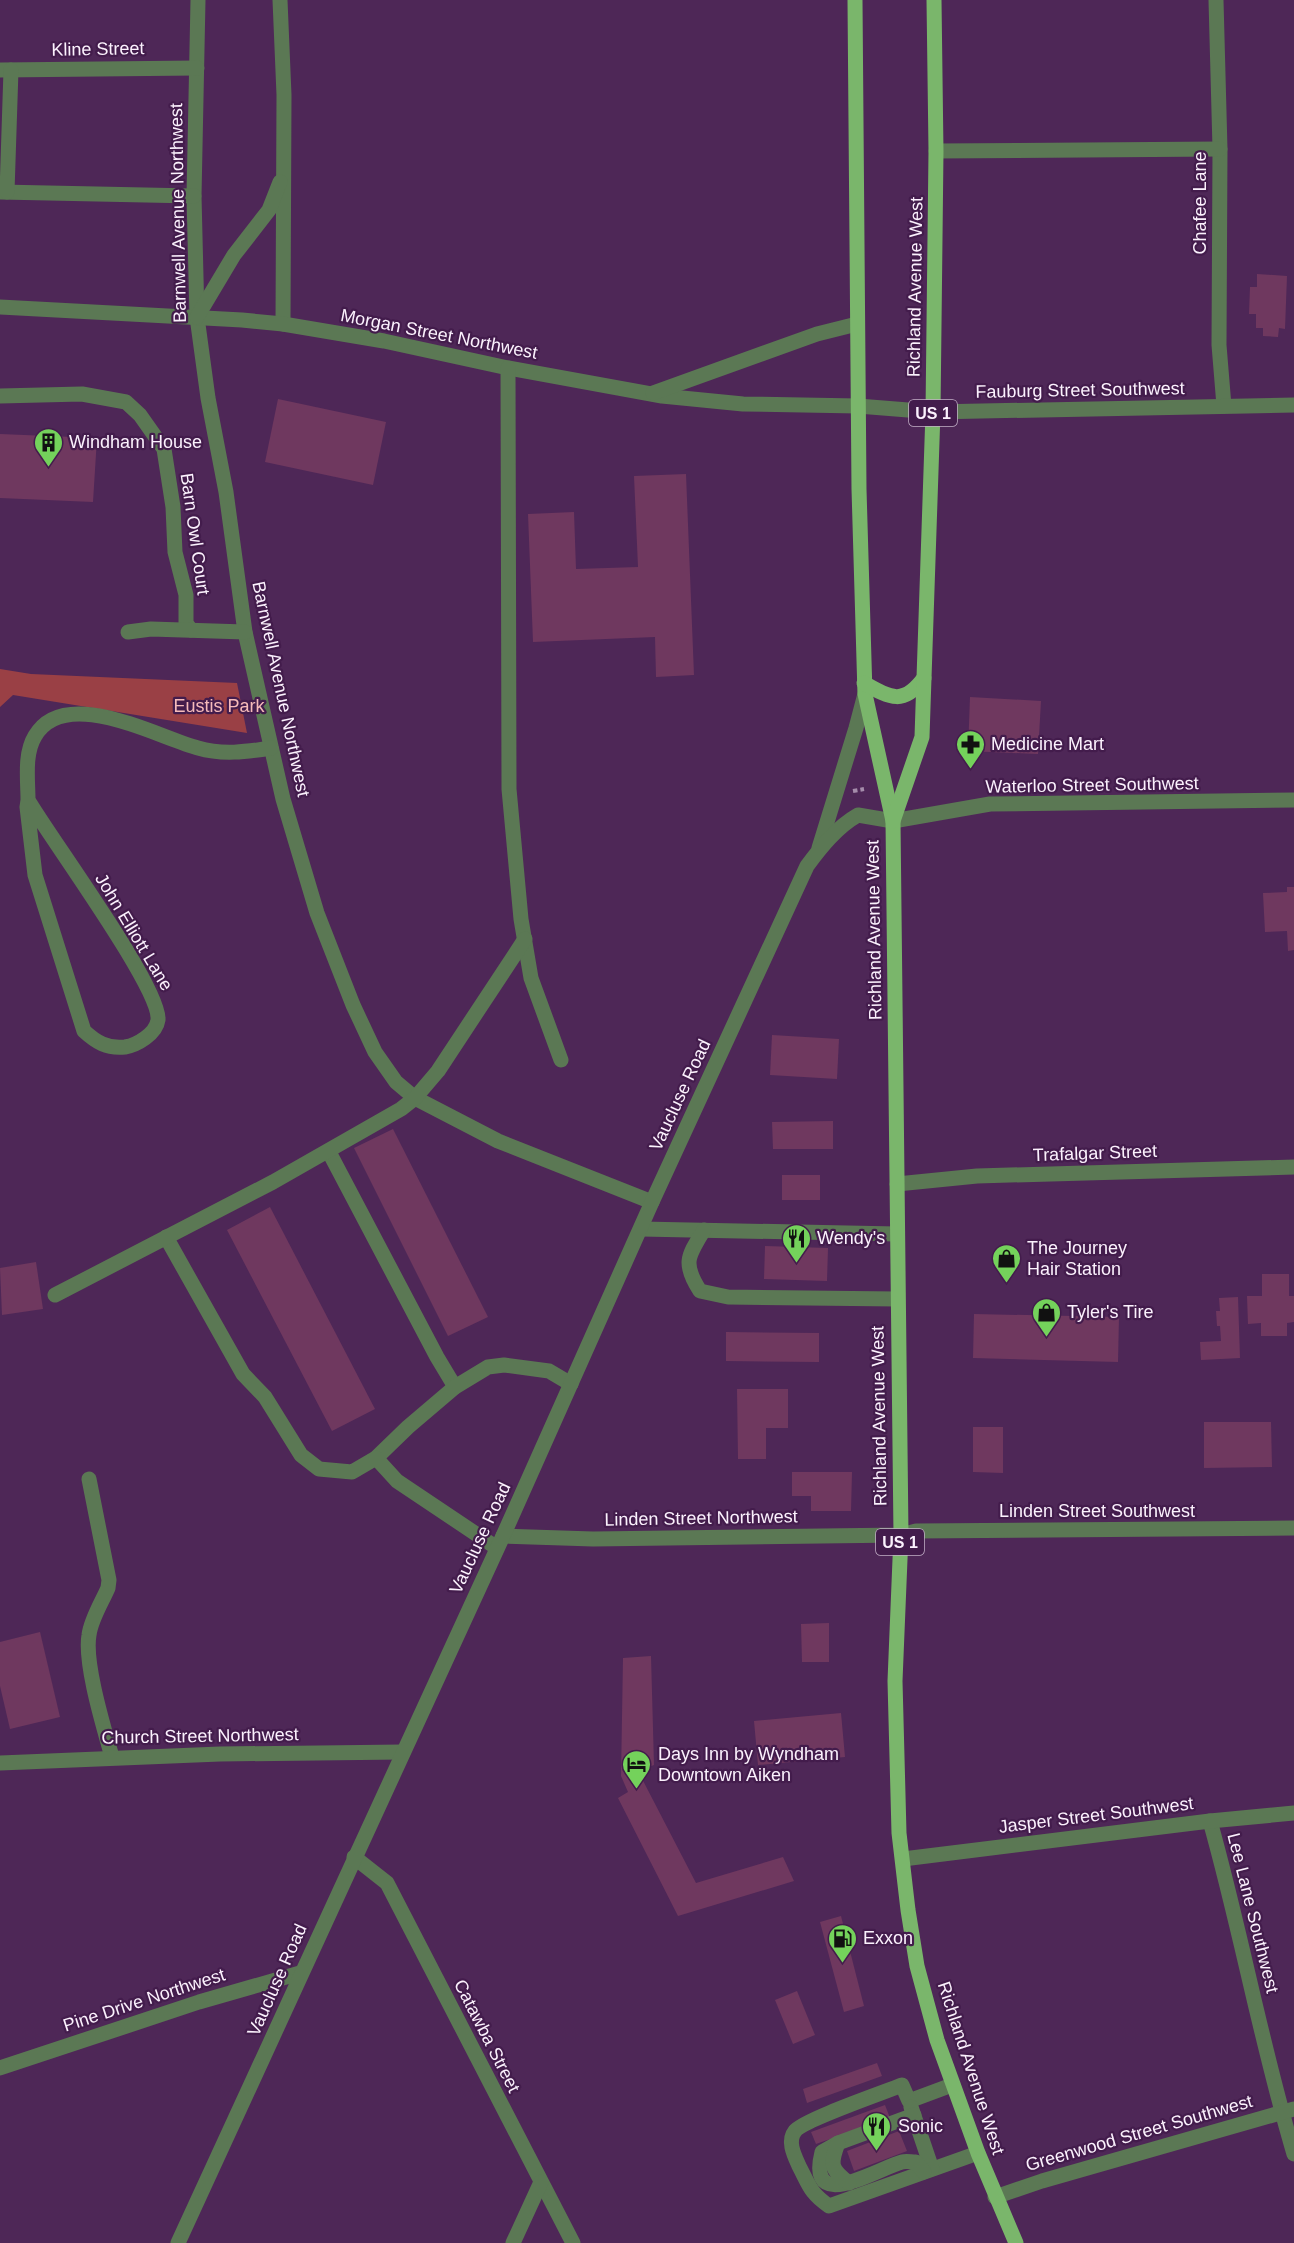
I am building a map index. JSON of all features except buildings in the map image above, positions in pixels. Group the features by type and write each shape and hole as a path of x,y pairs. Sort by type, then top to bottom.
{"main road":[{"name":"Richland Avenue West","path":"855,0 858,406 865,688 892,821 901,1535 895,1681 899,1833 917,1966 937,2040 995,2197 1016,2243"},
{"name":"Richland Avenue West","path":"892,821 922,737 933,412 936,151 934,0"},
{"path":"865,688 897,697 906,696 915,691 924,678"}],"street":[{"name":"Barnwell Avenue Northwest","path":"198,0 194,196 197,317 208,398 226,492 245,632 298,856 317,913 353,1005 384,1068 396,1082 415,1098 498,1141 652,1202"},
{"path":"280,0 285,159 283,324"},
{"name":"Chafee Lane","path":"1216,0 1220,149 1219,345 1224,406"},
{"name":"Kline Street","path":"5,70 197,68"},
{"path":"5,70 4,192 194,196"},
{"path":"936,151 1220,149"},
{"path":"197,317 234,255 268,210 277,194 285,159"},
{"name":"Morgan Street Northwest","path":"0,307 197,317 283,324 384,341 508,368 651,394"},
{"path":"651,394 817,334 857,324"},
{"path":"508,368 509,789 531,978 561,1060"},
{"name":"Barn Owl Court","path":"0,396 82,393 126,402 140,415 164,449 173,507 175,552 186,595 186,623 191,630"},
{"name":"Fauburg Street Southwest","path":"651,394 743,404 858,406 933,412 1294,405"},
{"path":"128,632 151,629 245,632"},
{"path":"818,851 856,728 865,688"},
{"name":"John Elliott Lane","path":"28,800 119,939 152,994 158,1021 151,1033 134,1046 115,1048 98,1043 84,1031 35,875 28,800 29,752 35,737 46,723 62,717 101,716 212,751 241,753 271,748"},
{"name":"Waterloo Street Southwest","path":"818,851 847,822 858,815 892,821 990,804 1294,800"},
{"name":"Vaucluse Road","path":"178,2243 300,1973 500,1542 652,1202 807,866 818,851"},
{"path":"55,1295 329,1152 401,1109 415,1098 438,1071 525,939"},
{"path":"329,1152 455,1387"},
{"name":"Trafalgar Street","path":"897,1184 978,1176 1294,1167"},
{"path":"641,1229 897,1234"},
{"path":"704,1230 689,1254 692,1277 700,1291 728,1297 897,1299"},
{"path":"166,1237 243,1374 265,1397 301,1455 319,1469 352,1472 376,1458 455,1387 488,1367 504,1365 549,1371 571,1384"},
{"path":"376,1458 397,1480 500,1542"},
{"path":"89,1479 109,1580 108,1588 89,1633 88,1650 100,1713 112,1757"},
{"name":"Linden Street Southwest","path":"901,1535 916,1531 1294,1528"},
{"name":"Linden Street Northwest","path":"500,1542 901,1535"},
{"name":"Church Street Northwest","path":"0,1763 220,1754 402,1752"},
{"name":"Jasper Street Southwest","path":"903,1859 1210,1821 1294,1813"},
{"name":"Lee Lane Southwest","path":"1210,1821 1288,2110 1294,2154"},
{"name":"Catawba Street","path":"354,1857 387,1883 573,2243"},
{"name":"Pine Drive Northwest","path":"0,2067 231,1992 300,1973"},
{"path":"928,2171 911,2108 902,2085 822,2116 796,2129 791,2140 794,2156 814,2195 829,2206 928,2171 978,2153"},
{"path":"928,2171 916,2162 903,2162 849,2183 832,2185 826,2183 821,2177 819,2165 822,2152 952,2085"},
{"name":"Greenwood Street Southwest","path":"995,2197 1042,2181 1288,2110"},
{"path":"513,2243 541,2182"}],"path":[{"path":"851,792 864,789"}],"green space":[{"name":"Eustis Park","path":"0,669 31,674 237,683 247,733 13,695 0,707"}],"place":[{"name":"Windham House","path":"48,468"},
{"name":"Medicine Mart","path":"970,770"},
{"name":"Wendy's","path":"796,1264"},
{"name":"The Journey Hair Station","path":"1006,1284"},
{"name":"Tyler's Tire","path":"1046,1338"},
{"name":"Days Inn by Wyndham Downtown Aiken","path":"637,1790"},
{"name":"Exxon","path":"842,1964"},
{"name":"Sonic","path":"877,2152"}]}
